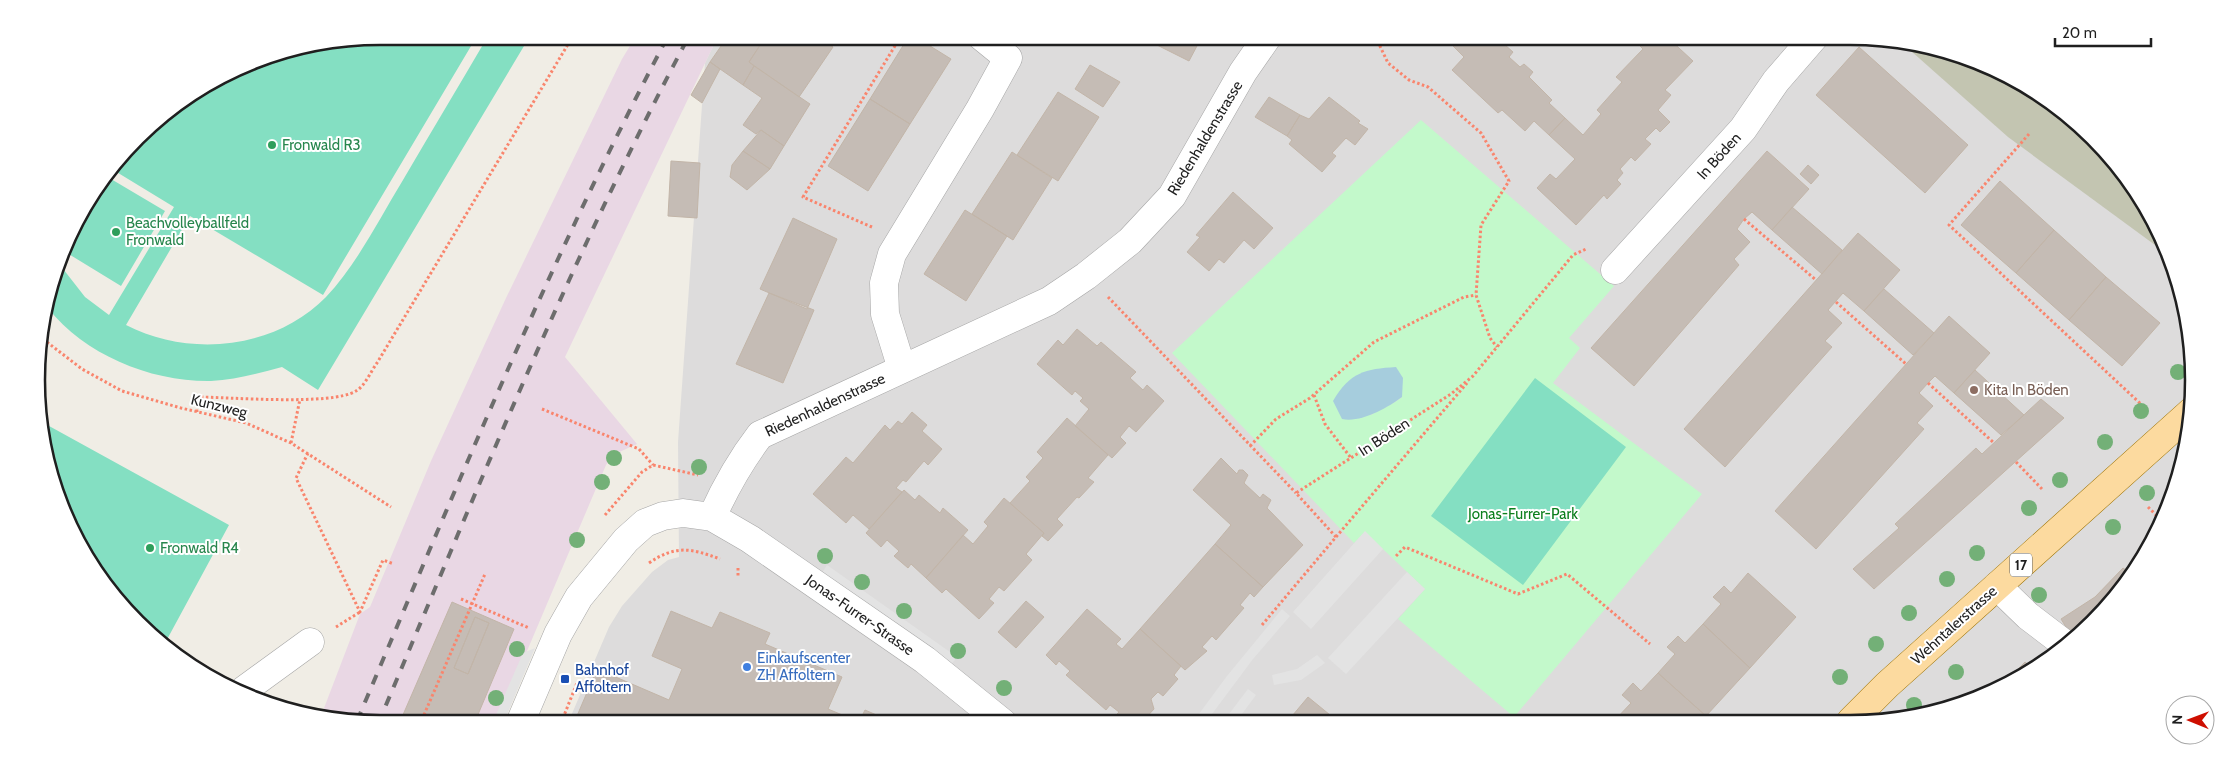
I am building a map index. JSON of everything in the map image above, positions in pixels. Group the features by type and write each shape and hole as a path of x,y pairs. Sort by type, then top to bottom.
{"main road":[{"name":"Wehntalerstrasse","path":"1857,715 1887,685 2182,420"}],"street":[{"name":"Riedenhaldenstrasse","path":"902,369 885,314 884,283 892,254 980,109 1008,58 992,45"},
{"name":"Riedenhaldenstrasse","path":"712,517 726,486 744,456 760,435 1049,300 1086,276 1130,241 1172,196 1243,72 1262,45"},
{"name":"In Böden","path":"1615,270 1743,129 1776,81 1807,45"},
{"path":"524,715 562,627 579,598 626,540 645,523 662,516 684,513 712,517"},
{"name":"Jonas-Furrer-Strasse","path":"712,517 750,539 925,660 994,715"},
{"path":"1997,586 2028,616 2060,641"},
{"path":"248,687 310,642"}],"path":[{"path":"196,412 196,397 332,398 346,396 358,390 567,45"},
{"path":"896,45 803,197 900,239"},
{"path":"1379,45 1388,63 1409,80 1428,86 1481,133 1509,181 1481,225 1476,294 1490,338 1497,347"},
{"path":"2029,134 1949,225 2143,406"},
{"path":"1744,219 1816,280"},
{"name":"In Böden","path":"1296,493 1451,394 1473,376 1573,255 1586,249"},
{"path":"1102,290 1336,537"},
{"path":"1250,446 1276,419 1314,395 1374,342 1464,296 1476,294"},
{"path":"1836,302 1906,364"},
{"name":"Kunzweg","path":"47,342 82,369 122,391 196,412 246,423 291,443 391,507"},
{"path":"1262,625 1473,376"},
{"path":"1928,383 1994,442"},
{"path":"1314,395 1325,424 1351,458"},
{"path":"291,443 300,399"},
{"path":"542,409 639,449 653,465"},
{"path":"308,453 296,478 360,612 383,560 394,564"},
{"path":"2016,462 2042,489"},
{"path":"2148,507 2156,515"},
{"path":"1396,556 1405,547 1518,594 1567,574 1650,644"},
{"path":"642,568 662,554 687,548 727,562"},
{"path":"424,715 484,574"},
{"path":"461,599 530,628"},
{"path":"563,715 577,683"}],"shaded area":[{"path":"631,45 714,45 565,357 637,444 615,454 606,465 500,715 380,715 323,710 360,614 370,607 431,461 506,298"},
{"path":"714,45 1850,45 1894,48 1937,56 1998,80 2018,90 2054,114 2102,159 2129,194 2140,213 2167,272 2174,293 2182,336 2185,380 2184,402 2179,445 2174,467 2150,528 2129,566 2102,601 2071,632 2036,659 1998,680 1958,697 1915,709 1850,715 571,715 609,627 622,606 652,572 668,560 679,557 678,442 705,63"},
{"path":"1910,50 1937,56 1978,71 2018,90 2054,114 2087,143 2116,176 2140,213 2156,246 2008,137"},
{"path":"1365,531 1383,549 1311,629 1293,612"},
{"path":"827,565 957,657 951,665 822,573"},
{"path":"1407,572 1425,589 1346,674 1328,658"},
{"path":"1282,609 1290,616 1253,659 1211,715 1198,715 1227,676"},
{"path":"535,648 507,715 496,715 523,653"},
{"path":"1317,655 1325,663 1301,680 1274,685 1272,675 1297,669"},
{"path":"1248,689 1256,695 1241,715 1228,715"}],"green space":[{"name":"Fronwald R3","path":"380,45 472,45 323,295 190,216 126,325 151,335 177,342 204,344 231,343 257,337 282,328 305,314 326,297 348,270 377,225 483,45 525,45 318,390 282,367 238,378 211,381 165,377 143,371 121,363 100,352 63,325 52,312 64,270 85,297 109,315 174,207 117,172 159,128 194,101 212,90 272,63 315,51"},
{"name":"Jonas-Furrer-Park","path":"1421,120 1614,286 1569,338 1580,348 1553,383 1702,494 1516,715 1512,715 1398,619 1425,589 1365,532 1354,543 1172,353","holes":["1349,383 1402,397 1371,415 1342,388"]},
{"name":"Beachvolleyballfeld Fronwald","path":"112,179 165,211 121,286 70,255 90,212"},
{"path":"1535,378 1626,447 1523,585 1431,516"},
{"name":"Fronwald R4","path":"48,426 229,525 167,639 128,601 101,566 90,548 63,488 56,467"}],"water":[{"path":"1396,367 1403,378 1402,397 1389,406 1365,417 1349,420 1342,419 1333,401 1339,391 1352,378 1375,369"}],"building":[{"path":"722,45 760,45 749,62 754,66 743,85 710,62"},
{"path":"760,45 830,45 833,47 799,97 749,62"},
{"path":"903,45 928,45 951,59 910,124 870,99"},
{"path":"1157,45 1197,45 1189,61"},
{"path":"1452,45 1505,45 1513,52 1509,57 1520,67 1524,64 1533,72 1529,77 1552,100 1549,103 1565,118 1549,135 1534,121 1525,131 1502,110 1498,113 1452,70 1464,57"},
{"path":"1639,45 1676,45 1693,61 1665,90 1671,95 1658,110 1670,122 1660,132 1656,128 1645,139 1651,144 1635,161 1631,157 1620,169 1623,173 1617,180 1621,184 1607,199 1604,195 1576,225 1537,188 1550,174 1556,179 1575,159 1549,135 1565,118 1583,135 1601,114 1597,110 1622,82 1616,77 1643,49"},
{"path":"1859,47 1968,145 1925,193 1816,95"},
{"path":"710,62 720,69 702,103 691,95"},
{"path":"1090,65 1120,82 1103,107 1075,89"},
{"path":"754,66 810,104 784,146 761,130 756,134 743,125 762,98 743,85"},
{"path":"1058,92 1099,117 1058,181 1017,155"},
{"path":"1269,97 1300,115 1287,136 1255,117"},
{"path":"1329,97 1360,121 1358,123 1368,129 1355,145 1346,138 1332,153 1336,156 1322,172 1289,144 1292,140 1287,136 1300,115 1309,119"},
{"path":"870,99 910,124 868,191 828,166"},
{"path":"761,130 784,146 770,169 743,151"},
{"path":"743,151 770,169 747,190 730,177 732,165"},
{"path":"1767,151 1809,189 1772,230 1752,212 1744,219 1737,229 1750,242 1734,259 1739,265 1634,386 1591,348"},
{"path":"1012,152 1052,178 1013,240 972,214"},
{"path":"671,161 700,163 697,218 668,216"},
{"path":"1808,165 1819,175 1811,184 1800,174"},
{"path":"2000,181 2054,230 2016,273 1961,225"},
{"path":"1233,192 1273,228 1254,249 1244,240 1224,263 1219,259 1209,271 1187,252 1200,237 1196,235"},
{"path":"1792,207 1842,250 1822,274 1772,230"},
{"path":"965,210 1007,236 966,301 924,274"},
{"path":"793,218 837,239 807,309 760,289"},
{"path":"2054,230 2106,277 2069,320 2016,273"},
{"path":"1858,233 1900,270 1864,311 1843,293 1828,310 1842,323 1825,341 1832,347 1725,467 1684,429"},
{"path":"2106,277 2160,323 2122,366 2069,320"},
{"path":"1884,289 1934,333 1913,355 1864,311"},
{"path":"769,293 814,310 783,383 736,364"},
{"path":"1949,316 1990,353 1954,393 1935,376 1919,393 1933,406 1917,423 1924,429 1816,549 1775,511"},
{"path":"1077,329 1097,346 1101,342 1136,372 1130,378 1143,390 1147,385 1164,401 1136,432 1129,426 1120,437 1126,443 1112,458 1075,426 1089,409 1080,401 1083,398 1075,391 1072,395 1037,364 1058,340 1063,345"},
{"path":"1975,370 2024,415 2001,435 1954,393"},
{"path":"2041,399 2064,418 1874,589 1853,569 1899,528 1895,524 1976,448 1982,454"},
{"path":"912,412 927,425 922,431 942,449 928,465 924,461 906,482 903,480 896,488 902,492 869,529 853,515 846,523 813,494 846,457 853,463 885,425 890,430 898,421 902,424"},
{"path":"1067,418 1108,455 1088,478 1094,482 1057,519 1063,525 1048,541 1042,536 1044,533 1010,503 1030,481 1026,477 1043,458 1037,452"},
{"path":"1221,458 1237,474 1239,470 1243,470 1248,475 1244,483 1260,498 1263,494 1271,500 1267,508 1303,545 1263,587 1215,544 1231,525 1193,490"},
{"path":"904,490 915,500 919,495 940,513 943,508 968,530 926,578 911,564 908,568 894,556 899,551 887,540 881,547 866,533"},
{"path":"1004,498 1044,533 1026,554 1032,560 1004,591 999,587 989,599 994,603 979,619 946,589 942,593 926,578 963,535 973,544 988,526 984,522"},
{"path":"1215,544 1263,587 1254,597 1250,593 1240,605 1244,608 1216,640 1212,636 1202,647 1207,651 1185,670 1140,629"},
{"path":"2123,568 2126,570 2102,601 2070,633 2061,619 2095,597"},
{"path":"1748,573 1796,617 1750,668 1703,624 1721,604 1713,597 1724,586 1731,593"},
{"path":"1026,601 1044,617 1016,648 998,632"},
{"path":"452,602 514,629 478,715 403,715","holes":["475,617 489,623 468,674 454,668"]},
{"path":"1087,609 1121,639 1116,644 1122,649 1140,629 1181,666 1174,675 1178,679 1163,696 1158,692 1151,699 1154,709 1148,715 1116,715 1119,712 1110,705 1106,710 1066,675 1070,671 1059,661 1056,665 1046,655"},
{"name":"Einkaufscenter ZH Affoltern","path":"671,611 712,628 720,612 770,633 765,644 842,677 828,709 842,715 577,715 597,669 669,700 682,669 652,656"},
{"path":"475,617 489,623 468,674 454,668"},
{"path":"1703,624 1750,668 1707,715 1658,673 1675,654 1667,647 1678,636 1685,643"},
{"path":"2025,662 2028,664 2018,670 2016,671"},
{"path":"1658,673 1705,715 1620,715 1631,703 1622,695 1633,683 1641,691"},
{"path":"1308,697 1330,715 1293,715"},
{"name":"Einkaufscenter ZH Affoltern","path":"865,710 877,715 862,715"}],"railway":[{"path":"360,714 505,375 544,289 625,120 663,45"},
{"path":"382,715 526,376 604,205 684,45"}],"place":[{"name":"Fronwald R3","path":"272,145"},
{"name":"Beachvolleyballfeld Fronwald","path":"116,232"},
{"name":"Kita In Böden","path":"1974,390"},
{"name":"Fronwald R4","path":"150,548"},
{"name":"Einkaufscenter ZH Affoltern","path":"747,667"},
{"name":"Bahnhof Affoltern","path":"565,679"}]}
